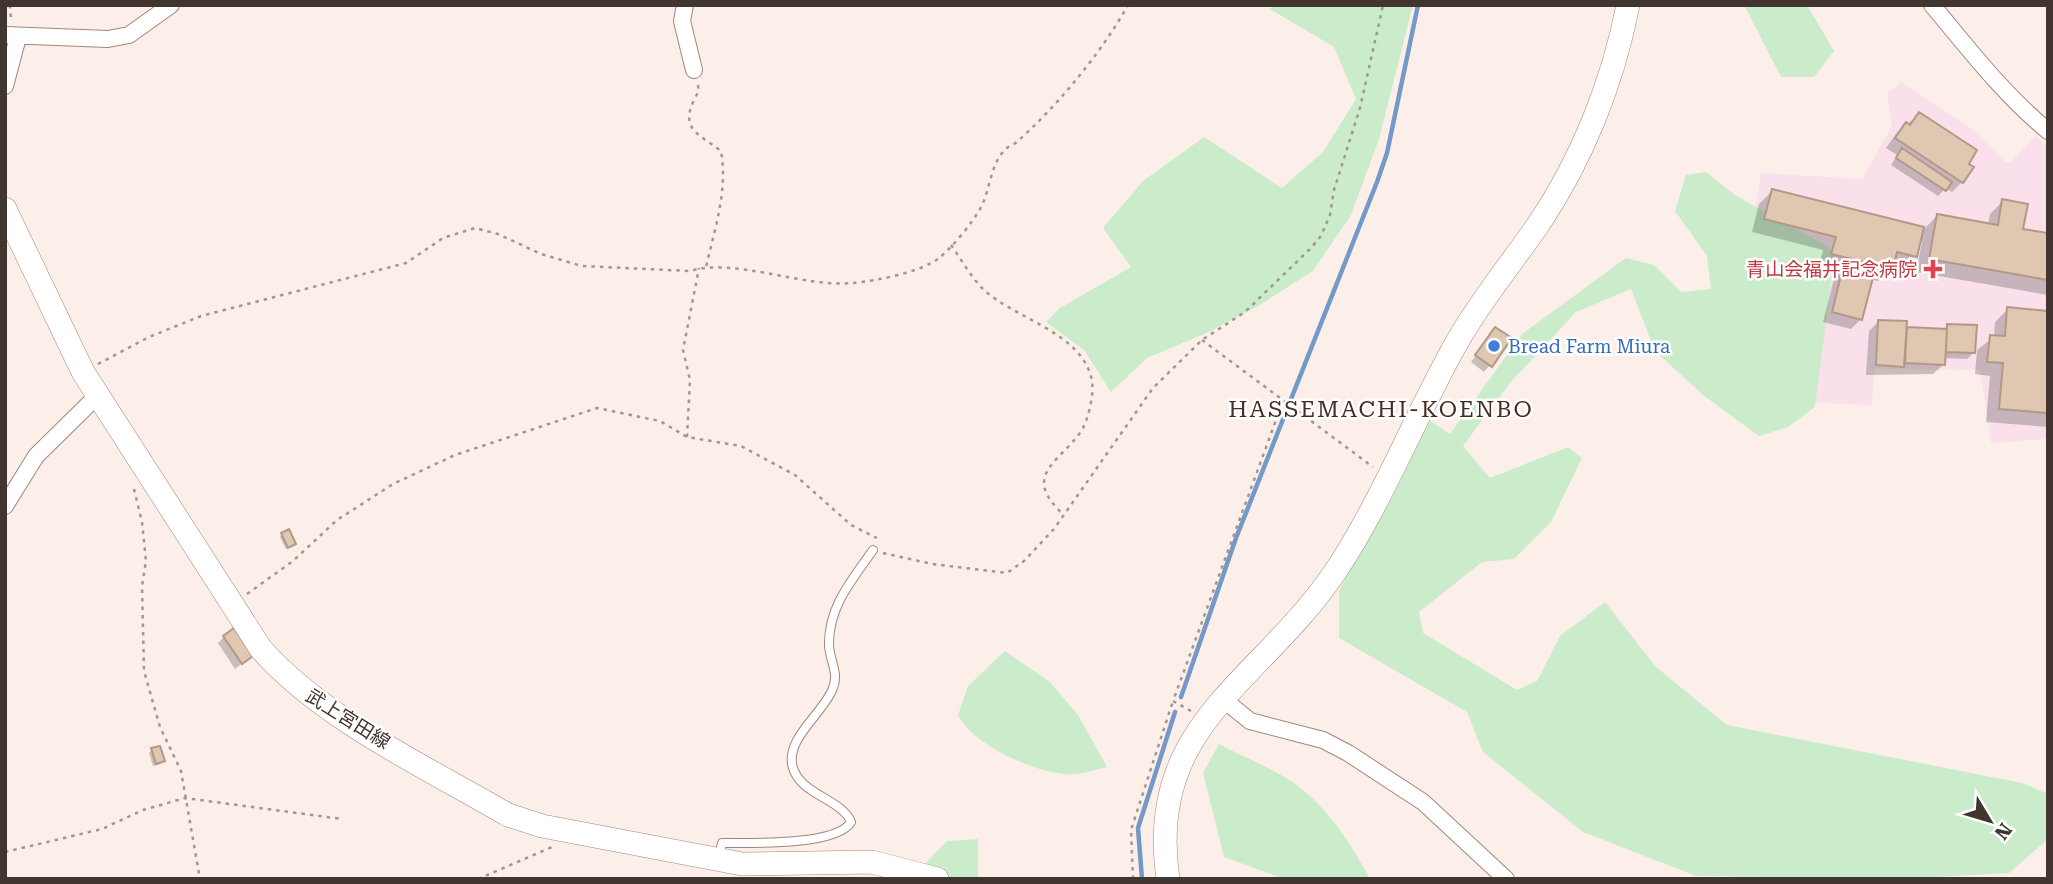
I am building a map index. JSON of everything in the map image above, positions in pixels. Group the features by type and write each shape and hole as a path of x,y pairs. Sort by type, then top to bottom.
{"main road":[{"path":"1168,879 1164,816 1169,790 1179,762 1206,720 1334,573 1465,328 1539,223 1572,164 1602,99 1628,5"},
{"name":"武上宮田線","path":"5,209 97,397 261,649 286,678 316,701 508,815 584,834 718,860 760,864 872,862 937,879"}],"street":[{"path":"9,35 108,39 129,35 171,5"},
{"path":"685,5 682,21 694,70"},
{"path":"1932,5 1967,50 2022,110 2048,131"},
{"path":"5,86 17,41 9,35"},
{"path":"5,506 36,456 97,397"},
{"path":"1224,701 1250,721 1323,740 1348,753 1423,803 1506,879"}],"lane":[{"path":"718,860 722,842 761,844 838,835 851,822 848,814 808,787 793,769 794,751 834,688 836,670 829,647 838,601 873,550"}],"path":[{"path":"83,372 149,337 201,316 406,263 443,237 475,228 498,234 541,254 582,266 690,271 706,267 800,281 851,284 880,279 938,259 980,209 1004,150 1016,143 1046,113 1103,48 1128,5"},
{"path":"233,604 293,561 337,520 393,484 455,455 597,408 660,421 687,437 741,446 795,475 851,525 881,540 873,550 932,564 1007,573 1024,561 1064,515 1153,388 1202,341 1244,312 1321,236 1360,108 1383,5"},
{"path":"694,70 699,90 687,115 690,127 721,150 724,172 721,204 706,267"},
{"path":"951,245 982,289 1068,343 1083,360 1092,380 1091,401 1083,428 1051,463 1043,478 1046,492 1064,515"},
{"path":"687,437 690,380 683,350 699,268"},
{"path":"1202,341 1387,478"},
{"path":"1133,879 1131,830 1173,701 1284,402"},
{"path":"133,485 142,522 146,561 142,586 144,671 160,727 181,771 200,879"},
{"path":"1173,701 1206,720"},
{"path":"5,852 102,829 143,810 185,798 342,819"},
{"path":"478,879 584,834"}],"shaded area":[{"name":"青山会福井記念病院","path":"1901,82 1971,128 2005,162 2011,162 2035,136 2048,146 2048,439 1991,443 1980,370 1874,369 1872,405 1808,402 1752,225 1761,173 1862,179 1892,126 1887,93"}],"green space":[{"path":"1275,5 1413,5 1379,139 1351,215 1313,271 1258,306 1207,333 1147,358 1111,392 1084,350 1046,322 1060,308 1131,267 1103,228 1143,181 1204,137 1282,188 1323,152 1356,99 1334,47 1270,9"},
{"path":"1744,5 1807,5 1834,51 1814,77 1781,77"},
{"path":"1706,172 1735,195 1835,251 1815,407 1788,427 1759,436 1703,395 1655,351 1631,289 1576,312 1510,383 1463,446 1490,478 1568,447 1582,458 1551,522 1514,559 1482,562 1419,612 1423,633 1517,690 1537,681 1560,636 1605,602 1656,667 1727,725 2022,783 2048,794 2048,839 2009,873 1902,879 1696,876 1583,832 1483,752 1467,712 1339,638 1339,591 1426,418 1450,434 1522,334 1626,258 1654,265 1681,292 1711,289 1707,256 1675,211 1686,175"},
{"path":"1005,651 1050,682 1078,715 1107,767 1069,774 1036,768 990,746 966,726 958,715 968,686"},
{"path":"1219,744 1301,788 1345,837 1370,879 1284,879 1224,857 1203,773"},
{"path":"978,839 978,879 922,879 923,866 947,841"}],"building":[{"path":"1919,112 1977,150 1969,164 1974,167 1963,183 1895,138 1906,122 1910,125"},
{"path":"1902,148 1952,182 1946,191 1896,158"},
{"path":"1772,189 1924,227 1917,257 1897,252 1893,269 1831,254 1836,237 1764,219"},
{"path":"2002,199 2028,204 2023,229 2048,233 2048,280 1929,259 1937,214 1998,225"},
{"path":"1845,259 1876,266 1862,320 1832,312"},
{"path":"2007,307 2048,311 2048,413 1999,409 2003,363 1987,362 1990,335 2005,336"},
{"path":"1878,320 1907,321 1904,367 1876,365"},
{"path":"1947,324 1977,325 1975,353 1946,352"},
{"path":"1495,327 1512,338 1492,367 1475,355"},
{"path":"1907,327 1947,329 1945,365 1905,363"},
{"path":"289,529 296,544 288,548 281,533"},
{"path":"234,628 253,656 242,664 223,636"},
{"path":"160,746 165,761 156,764 151,748"}],"waterway":[{"path":"1181,697 1236,538 1387,153 1418,5"},
{"path":"1142,879 1138,828 1175,712"}],"place":[{"name":"青山会福井記念病院","path":"1933,269"},
{"name":"Bread Farm Miura","path":"1494,346"}],"district":[{"name":"HASSEMACHI-KOENBO","path":"1381,409"}]}
